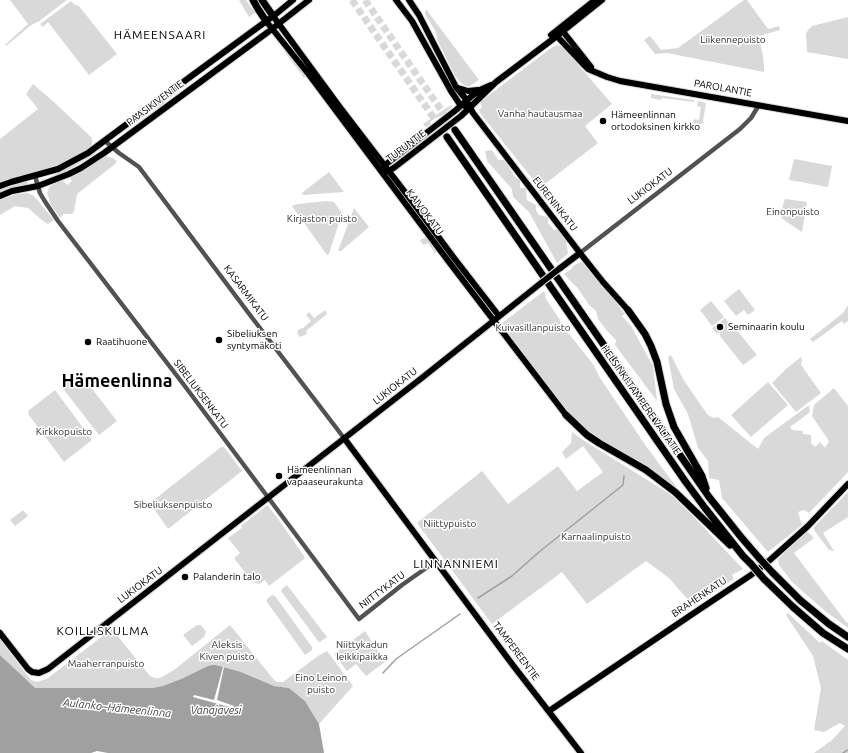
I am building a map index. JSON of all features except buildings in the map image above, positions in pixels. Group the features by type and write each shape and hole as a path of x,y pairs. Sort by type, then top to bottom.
{"highway":[{"path":"252,0 266,21"},
{"path":"262,0 273,16"},
{"name":"HELSINKI-TAMPERE VALTATIE","path":"455,130 710,497 741,537 772,572 800,600 829,624 848,637"},
{"name":"HELSINKI-TAMPERE VALTATIE","path":"447,137 705,508 743,556 764,579 823,633 848,649"},
{"path":"628,310 645,334 651,346 657,362 666,404 674,427 702,476 710,497"},
{"path":"566,415 587,435 646,470 675,492 722,538 743,556"}],"main road":[{"name":"PAASIKIVENTIE","path":"0,186 58,169 88,153 294,0"},
{"name":"PAASIKIVENTIE","path":"0,196 12,191 38,186 81,168 112,148 308,0"},
{"path":"396,0 412,20 451,91 458,101 464,103 470,108"},
{"path":"409,0 419,15 464,103"},
{"name":"TURUNTIE","path":"561,30 595,0"},
{"name":"TURUNTIE","path":"382,172 389,171 422,146 470,108 496,82 525,59 530,53 602,0"},
{"name":"KAIVOKATU","path":"273,16 454,258 566,415"},
{"name":"KAIVOKATU","path":"266,21 292,53 449,262 497,318"},
{"name":"PAROLANTIE","path":"561,30 596,72"},
{"name":"PAROLANTIE","path":"556,34 588,69 620,81 848,121"},
{"name":"TURUNTIE","path":"382,172 385,165 480,90 496,82"},
{"path":"456,87 468,91 480,90"},
{"name":"EURENINKATU","path":"470,108 580,253 628,310"},
{"name":"LUKIOKATU","path":"0,633 28,669 35,673 43,672 48,669 580,253"},
{"name":"KASARMIKATU","path":"344,438 436,561"},
{"name":"BRAHENKATU","path":"549,711 751,575 808,526 848,484"},
{"name":"TAMPEREENTIE","path":"436,561 512,664 581,753"}],"street":[{"name":"LUKIOKATU","path":"580,253 740,129 751,118 759,105"},
{"name":"KASARMIKATU","path":"104,141 139,167 344,438"},
{"name":"SIBELIUKSENKATU","path":"35,176 44,200 74,242 184,385 359,619"},
{"name":"NIITTYKATU","path":"359,619 402,585 436,561"}],"green space":[{"path":"10,0 67,0 38,22 30,26 6,46 5,45 28,24"},
{"path":"239,0 246,0 255,13 249,17"},
{"name":"Liikennepuisto","path":"744,0 747,0 768,29 779,26 780,30 759,36 763,56 764,72 667,53 655,54 644,40 650,36 661,50 678,48"},
{"path":"71,1 75,5 79,6 117,54 89,75 48,22 43,27 40,24"},
{"path":"426,9 479,80 470,86 466,86 461,83 455,76 437,39 436,32 425,14"},
{"path":"848,17 848,59 807,52 806,34 812,26"},
{"path":"277,40 283,45 306,76 304,78 287,55"},
{"name":"Vanha hautausmaa","path":"557,45 563,47 612,104 585,126 598,143 539,187 480,113 479,110 482,107 480,102"},
{"path":"33,84 92,138 92,146 71,160 57,166 0,183 0,139 38,109 26,94"},
{"path":"182,87 183,88 166,101 157,111 125,134 124,133 155,110 165,99"},
{"path":"651,94 694,100 694,102 662,98 661,100 651,98"},
{"path":"698,101 706,103 704,123 694,125 693,121 695,119 699,120 701,107 697,106"},
{"path":"452,105 452,107 430,122 431,124 426,127 423,124 446,108"},
{"path":"492,150 498,160 505,160 515,177 520,180 520,188 526,188 527,200 536,205 536,211 539,215 548,217 548,223 554,230 558,229 566,240 568,254 557,263 529,212 513,197 512,189 487,161 485,151"},
{"path":"95,151 96,153 87,159 61,174 51,178 50,177 60,172"},
{"path":"105,156 113,158 117,161 77,194 74,211 72,214 64,214 60,218 51,205 47,193 49,187 55,183 63,181 67,185 72,181 70,178"},
{"path":"794,159 832,166 828,187 789,180"},
{"path":"329,172 344,192 302,194 303,192"},
{"path":"27,181 28,184 0,193 0,189"},
{"path":"28,193 34,196 54,220 48,224 28,208 15,206 0,215 0,200 17,194"},
{"name":"Einonpuisto","path":"785,199 807,202 802,232 782,218 780,214"},
{"name":"Kirjaston puisto","path":"327,201 334,202 342,213 329,254 327,255 292,206"},
{"name":"Kirjaston puisto","path":"354,208 369,227 341,251 338,251"},
{"path":"426,237 437,252 435,253 428,243 423,245 420,240"},
{"path":"583,262 625,314 622,316 631,326 653,366 657,401 615,345 616,340 598,319 596,311 589,305 577,287 564,274 578,263"},
{"path":"739,289 755,310 748,315 744,310 736,316 724,301"},
{"name":"Kuivasillanpuisto","path":"544,291 546,299 560,320 561,327 569,334 593,364 600,378 646,446 680,492 650,469 601,441 590,433 567,411 501,324"},
{"path":"711,301 724,317 712,326 700,310"},
{"path":"848,305 848,321 844,324 842,321 813,342 810,339 843,313"},
{"path":"325,310 327,314 306,331 307,334 300,337 297,333 298,330 303,328 311,321 306,315 309,312 314,318"},
{"path":"725,318 730,324 731,323 757,355 743,365 720,336 720,332 717,334 712,328"},
{"path":"671,355 683,379 707,414 713,418 718,417 758,449 764,438 809,405 810,412 790,427 792,430 803,431 803,434 811,435 811,443 815,447 820,442 825,448 829,441 812,416 814,405 834,388 848,406 848,472 809,513 804,510 798,512 802,525 768,552 722,498 719,480 709,478 708,461 698,448 688,414 674,389 668,357"},
{"path":"801,357 801,365 821,393 796,412 772,383"},
{"path":"79,372 117,421 99,435 61,386"},
{"path":"768,382 788,405 751,437 731,415"},
{"name":"Kirkkopuisto","path":"55,390 92,440 64,462 28,414 28,411"},
{"name":"Karnaalinpuisto","path":"572,432 670,494 743,569 732,575 734,579 698,603 690,602 669,578 646,561 587,604 562,572 492,624 417,523 482,471 508,504 558,466 577,491 603,472 583,446 566,459 562,452 571,443"},
{"name":"Sibeliuksenpuisto","path":"221,447 224,447 242,471 168,529 150,503"},
{"path":"848,492 848,517 823,533 834,551 829,550 814,530 814,527"},
{"path":"268,506 276,516 304,556 304,559 269,586 265,580 259,584 250,579 234,558 240,553 228,538 242,528 241,526"},
{"path":"24,511 28,516 15,526 10,520"},
{"path":"807,531 814,538 794,553 848,623 848,628 824,610 793,583 779,565 778,559"},
{"path":"287,585 327,637 320,642 281,591"},
{"path":"272,595 275,596 312,647 312,650 305,655 267,602 267,599"},
{"path":"788,613 820,643 822,641 848,660 848,753 814,753 832,740 845,726 840,723 824,732 814,730 821,688 813,656 786,615"},
{"path":"197,625 201,625 206,632 204,637 192,646 183,635"},
{"path":"230,625 277,682 283,682 327,651 353,686 319,724 305,701 289,688 274,686 241,672 216,665 208,666 159,688 34,688 0,655 0,639 31,680 37,682 48,678 112,629 150,676 160,678 174,670"},
{"name":"Niittykadun leikkipaikka","path":"365,631 385,662 366,676 356,664 347,671 334,654"}],"water":[{"name":"Vanajavesi","path":"0,655 35,688 153,688 181,679 212,665 241,672 274,686 289,688 305,701 319,724 324,753 108,753 97,751 91,753 0,753"}],"pier":[{"path":"223,667 217,700 234,706 233,708 193,697 194,695 214,700"}],"waterway":[{"path":"478,598 512,576 539,552 623,485 624,476"},
{"path":"383,673 396,659 460,614"},
{"path":"843,753 848,750"}],"tunnel":[{"path":"352,0 447,137"},
{"path":"365,0 455,130"}],"place":[{"name":"Hämeenlinnan ortodoksinen kirkko","path":"603,121"},
{"name":"Seminaarin koulu","path":"720,327"},
{"name":"Sibeliuksen syntymäkoti","path":"219,340"},
{"name":"Raatihuone","path":"88,342"},
{"name":"Hämeenlinnan vapaaseurakunta","path":"279,476"},
{"name":"Palanderin talo","path":"185,577"}],"district":[{"name":"HÄMEENSAARI","path":"160,35"},
{"name":"Hämeenlinna","path":"117,381"},
{"name":"LINNANNIEMI","path":"456,564"},
{"name":"KOILLISKULMA","path":"103,631"}],"park label":[{"name":"Niittypuisto","path":"450,524"},
{"name":"Aleksis Kiven puisto","path":"227,650"},
{"name":"Maaherranpuisto","path":"106,664"},
{"name":"Eino Leinon puisto","path":"321,684"}],"water label":[{"name":"Aulanko–Hämeenlinna","path":"117,708"}]}
